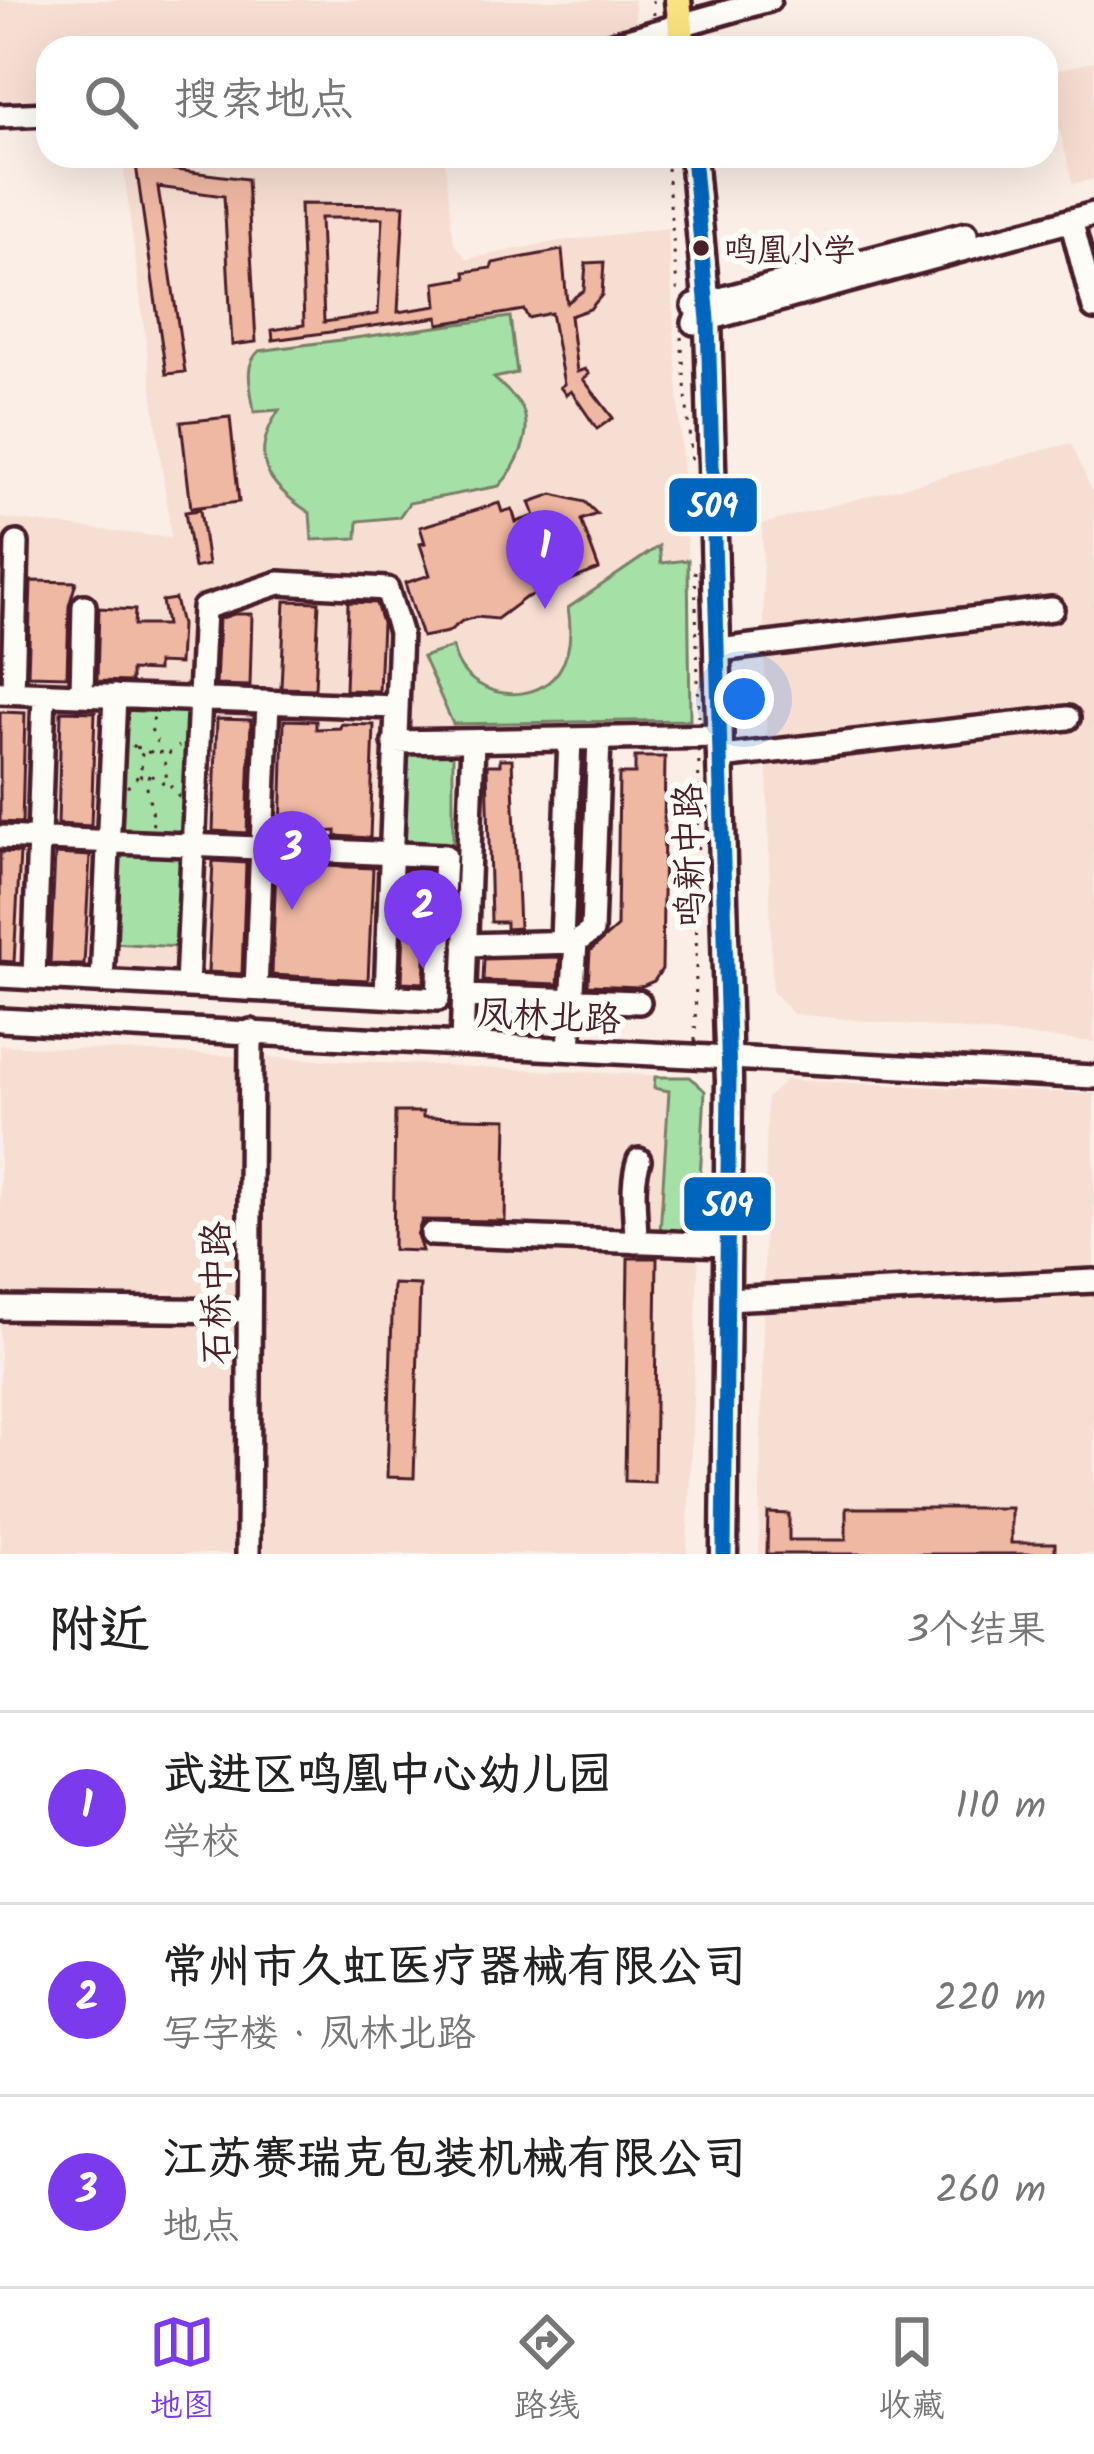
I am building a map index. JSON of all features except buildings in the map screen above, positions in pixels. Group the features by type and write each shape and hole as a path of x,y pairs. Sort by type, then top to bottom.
{"main road":[{"name":"鸣新中路","path":"681,168 719,650 713,742"},
{"name":"鸣新中路","path":"693,168 694,316 713,742 712,1057 719,1245 710,1554"},
{"name":"鸣新中路","path":"719,1245 726,1299 724,1554"}],"street":[{"path":"636,36 769,0"},
{"path":"0,116 36,114"},
{"path":"694,316 1094,200"},
{"path":"694,316 1094,214"},
{"path":"1071,220 1094,308"},
{"path":"17,543 6,692 395,707"},
{"path":"188,986 204,608 279,584 387,589 400,632 386,996"},
{"path":"82,695 84,607"},
{"path":"719,650 1052,609"},
{"path":"34,978 44,694"},
{"path":"102,982 115,696"},
{"path":"256,989 268,702"},
{"path":"394,742 599,738 713,742 1068,718"},
{"path":"465,945 569,942 592,931 599,738"},
{"path":"569,1049 570,739"},
{"path":"462,1043 473,741"},
{"path":"0,837 445,856 438,999 0,976"},
{"path":"147,984 148,1025"},
{"path":"464,996 639,1003"},
{"name":"凤林北路","path":"0,1020 1094,1077"},
{"name":"石桥中路","path":"248,1554 251,1031"},
{"path":"636,1242 637,1198 632,1180 639,1160"},
{"path":"432,1234 719,1245"},
{"path":"726,1299 1094,1281"},
{"path":"0,1308 247,1311"}],"path":[{"path":"668,168 694,316 693,469"},
{"path":"695,559 713,742 712,1057"},
{"path":"150,753 157,741 151,729 157,698"},
{"path":"135,746 150,753 198,744"},
{"path":"171,752 164,764 171,788"},
{"path":"137,776 149,775 195,809"},
{"path":"142,842 154,820 145,786 149,775"}],"shaded area":[{"path":"0,0 634,0 636,24 598,36 36,36 36,98 0,100"},
{"path":"1094,61 1094,179 1073,184 1058,122 1058,70"},
{"path":"124,168 445,168 454,243 467,259 553,242 668,228 688,560 690,720 453,724 451,1010 0,990 0,518 171,538"},
{"path":"1071,443 1094,496 1094,1042 793,1014 772,991 762,524"},
{"path":"0,1045 690,1077 705,1091 687,1554 0,1554"},
{"path":"786,1080 1094,1094 1094,1554 759,1554 767,1098"}],"green space":[{"path":"510,317 517,373 494,378 521,406 526,426 518,459 499,486 409,503 399,517 358,521 357,538 312,540 310,513 282,491 266,469 265,442 279,410 254,412 249,371 259,351"},
{"path":"659,546 661,563 688,560 690,720 453,724 423,657 453,647 462,668 478,684 521,693 543,686 559,670 569,644 568,608"},
{"path":"124,707 187,712 192,719 184,836 118,834"},
{"path":"453,744 453,853 393,851 396,745"},
{"path":"122,849 181,853 187,858 178,947 113,943 115,854"},
{"path":"655,1077 690,1077 705,1091 697,1232 660,1233 669,1091 654,1088"}],"transit line":[{"name":"509","path":"694,168 708,320 729,1081 724,1554"}],"place":[{"name":"鸣凰小学","path":"701,248"},
{"name":"武进区鸣凰中心幼儿园","path":"545,609"},
{"name":"江苏赛瑞克包装机械有限公司","path":"292,910"},
{"name":"常州市久虹医疗器械有限公司","path":"423,969"}]}
